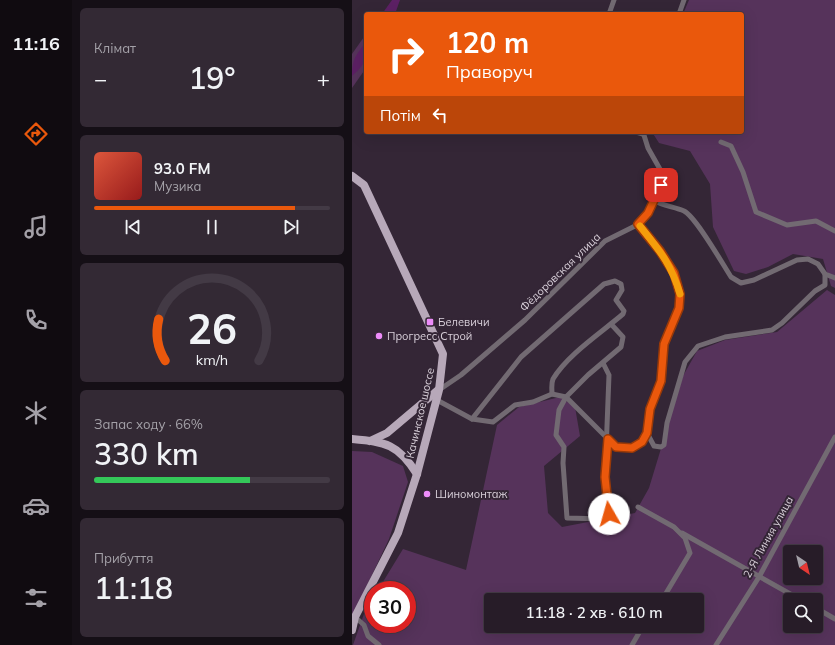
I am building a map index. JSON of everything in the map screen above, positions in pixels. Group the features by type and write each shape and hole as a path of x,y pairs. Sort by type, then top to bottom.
{"main road":[{"name":"Качинское шоссе","path":"352,176 364,185 443,354 439,390 435,399 417,474 398,533 355,617 352,630"},
{"path":"370,441 387,433 439,390"},
{"path":"352,439 388,445 398,450 408,460 417,474"}],"street":[{"path":"610,12 614,0"},
{"path":"680,12 684,0"},
{"name":"Фёдоровская улица","path":"439,390 461,375 525,320 605,240 638,224 648,213 655,201 661,185 661,171 643,134"},
{"path":"721,142 731,146 743,172 756,212 787,225 816,221 835,231"},
{"path":"655,201 664,206 684,211 694,219 731,277 741,283 754,280 797,260 813,261 825,274 835,278"},
{"path":"435,399 472,419 493,422 515,405 532,402 552,394 566,397 616,447 632,448 642,442 647,433 650,409 661,381 664,344 679,308 680,294 674,273 660,251 638,224"},
{"path":"647,433 654,446 661,447 664,445 667,423 685,362 698,346 725,337 772,330 782,323 810,296 825,285 825,274"},
{"path":"472,419 521,357 604,284 615,281 621,284 622,290 616,300 624,311 623,314 584,346 559,371 552,380 552,394"},
{"path":"603,363 608,375 608,439 605,477 609,514 605,519 598,520 567,518 563,464 564,447 556,435 559,410 566,397 588,375 621,347 623,337 611,324"},
{"name":"2-Я Линия улица","path":"716,645 759,577 835,437"},
{"path":"638,507 666,521 686,538 690,553 666,593"},
{"path":"682,534 788,593"},
{"path":"823,612 835,619"},
{"path":"355,617 364,625 368,636 379,645"},
{"path":"632,645 640,633"}],"shaded area":[{"path":"392,0 400,0 396,12 383,12"},
{"path":"689,0 835,0 835,288 831,286 823,259 793,254 768,267 746,274 734,271 713,227 710,184 690,151 659,143 653,134 744,134 744,12 684,12"},
{"path":"364,37 364,71 352,88 352,54"},
{"path":"364,45 364,61 360,68 352,76 355,58"},
{"path":"827,290 835,295 835,645 353,645 364,614 364,633 416,633 416,581 383,581 403,549 466,570 497,425 519,407 560,397 575,407 580,436 544,466 548,513 562,527 635,513 649,488 683,376 697,351 725,340 777,332"},
{"path":"352,451 372,452 403,466 408,482 389,539 369,581 364,581 364,592 352,617"}],"slow traffic":[{"path":"640,226 660,251 674,273 680,294"}],"place":[{"name":"Белевичи","path":"430,322"},
{"name":"Прогресс Строй","path":"379,336"},
{"name":"Шиномонтаж","path":"427,494"}],"route":[{"path":"609,514 605,477 606,448 608,439 616,447 624,449 632,448 642,442 647,433 650,409 661,381 664,344 679,308 680,294 674,273 660,251 638,224 648,213 655,201 661,185"}]}
